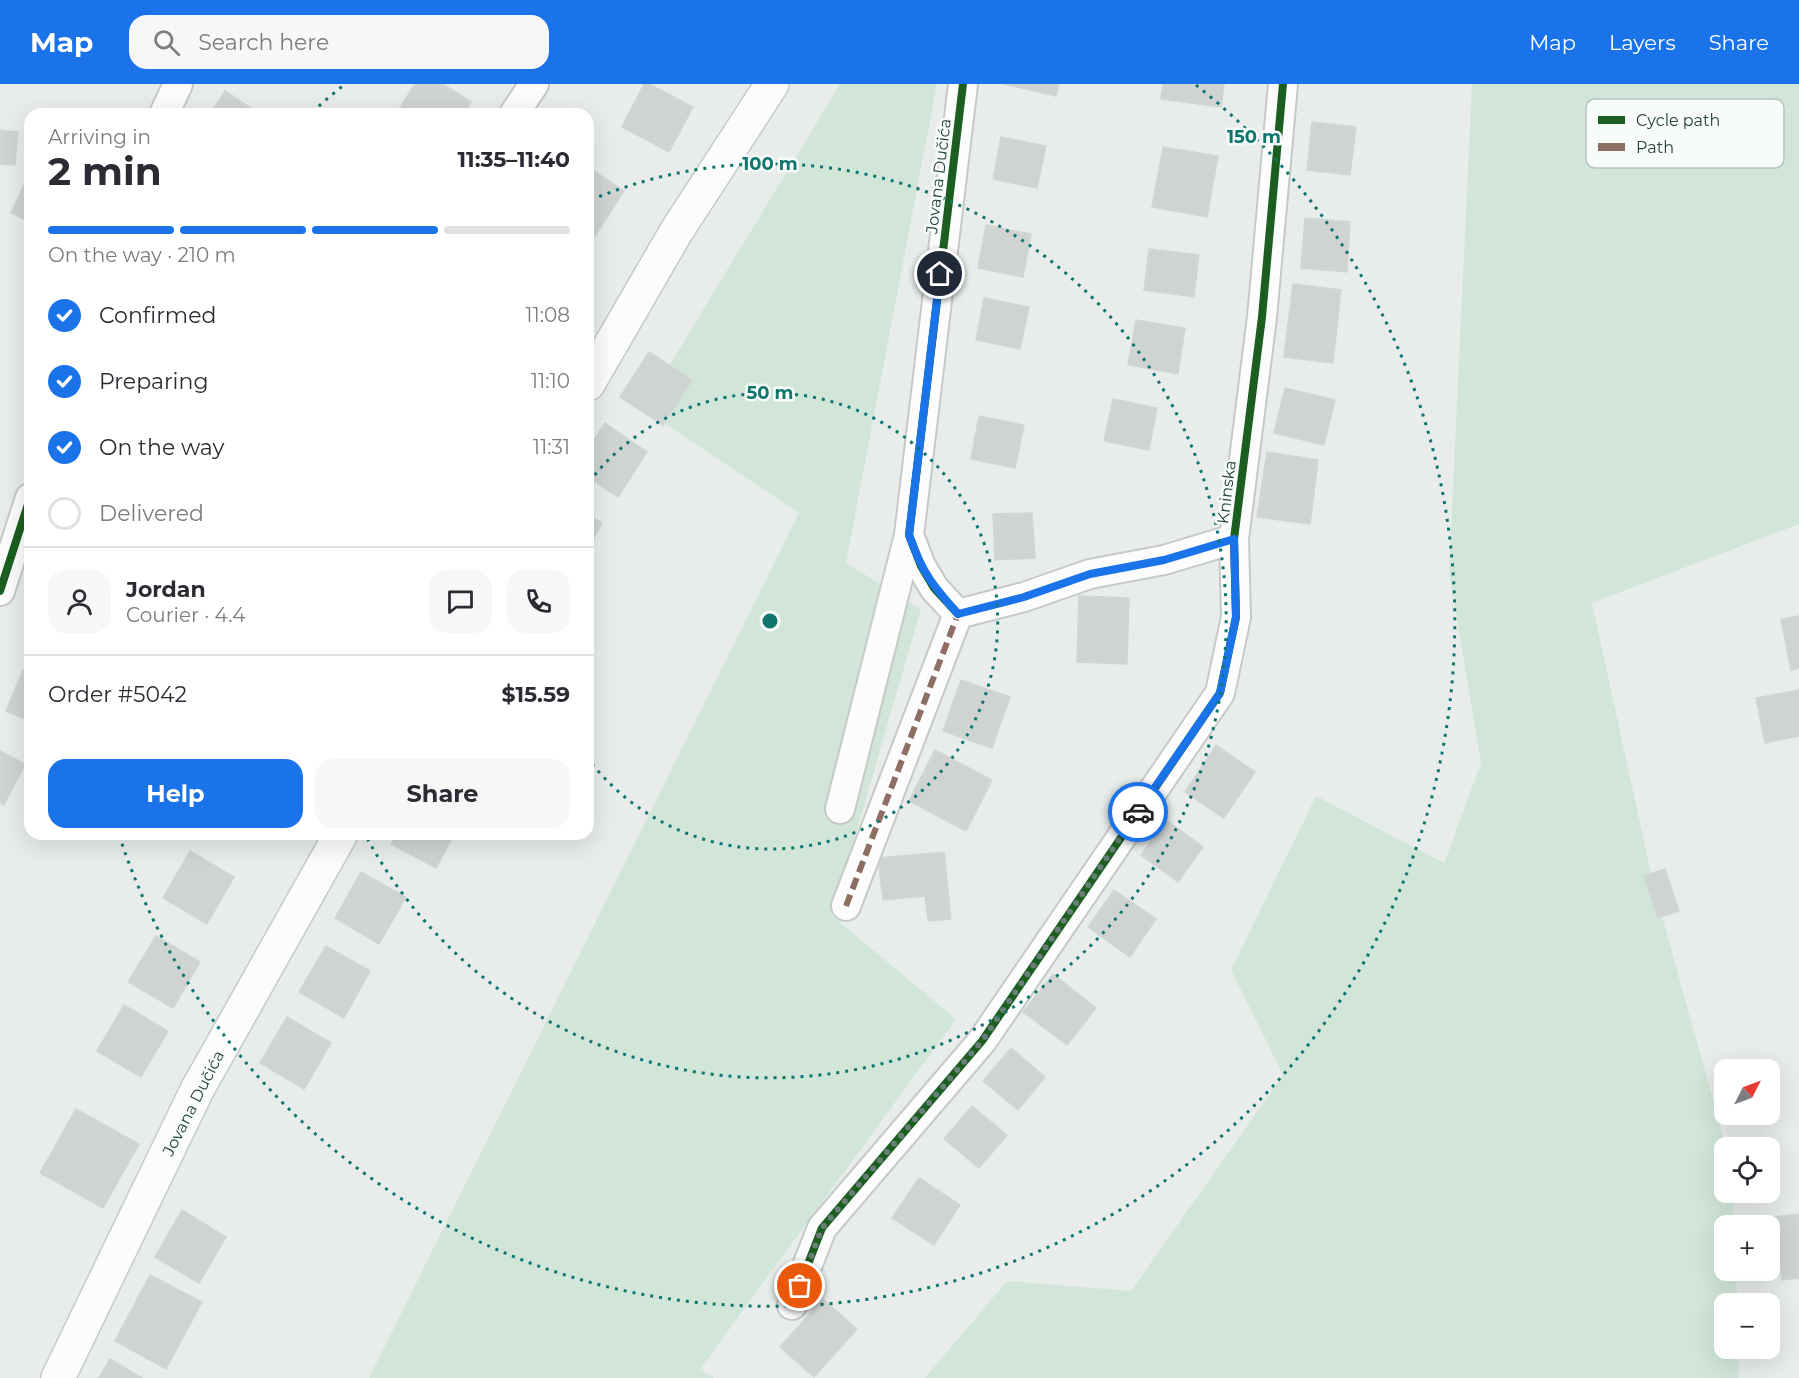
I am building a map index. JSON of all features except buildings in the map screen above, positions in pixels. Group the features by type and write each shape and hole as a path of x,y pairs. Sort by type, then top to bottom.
{"main road":[{"path":"594,374 676,232 772,84"},
{"name":"Jovana Dučića","path":"58,1378 198,1090 338,840"}],"street":[{"path":"167,108 178,84"},
{"path":"518,108 534,84"},
{"name":"Jovana Dučića","path":"958,614 934,588 921,566 909,535 963,84"},
{"name":"Kninska","path":"792,1305 822,1228 982,1041 1220,693 1236,617 1234,539 1262,317 1283,84"},
{"path":"0,591 24,517"},
{"path":"840,809 909,535"},
{"path":"846,906 958,614 1024,597 1090,574 1164,560 1234,539"}],"green space":[{"path":"840,84 937,84 846,563 921,609 832,916 956,1019 700,1369 714,1378 369,1378 799,513 643,409"},
{"path":"1472,84 1799,84 1799,524 1592,603 1654,887 1714,1104 1714,1125 1720,1125 1723,1137 1714,1137 1714,1203 1733,1203 1734,1215 1714,1215 1714,1281 1736,1281 1737,1293 1714,1293 1714,1359 1738,1359 1739,1378 925,1378 1007,1281 1131,1291 1283,1075 1231,970 1316,796 1444,863 1481,763 1449,572"}],"marked path":[{"path":"846,906 958,614"}],"cycle path":[{"path":"958,614 934,588 921,566 909,535 963,84"},
{"path":"792,1305 822,1228 982,1041 1220,693 1236,617 1234,539 1262,317 1283,84"},
{"path":"0,591 24,517"}],"way so far":[{"path":"800,1286 822,1228 982,1041 1138,812"}],"route":[{"path":"940,274 909,535 921,566 934,588 958,614 1024,597 1090,574 1164,560 1234,539 1236,617 1220,693 1138,812"}]}
